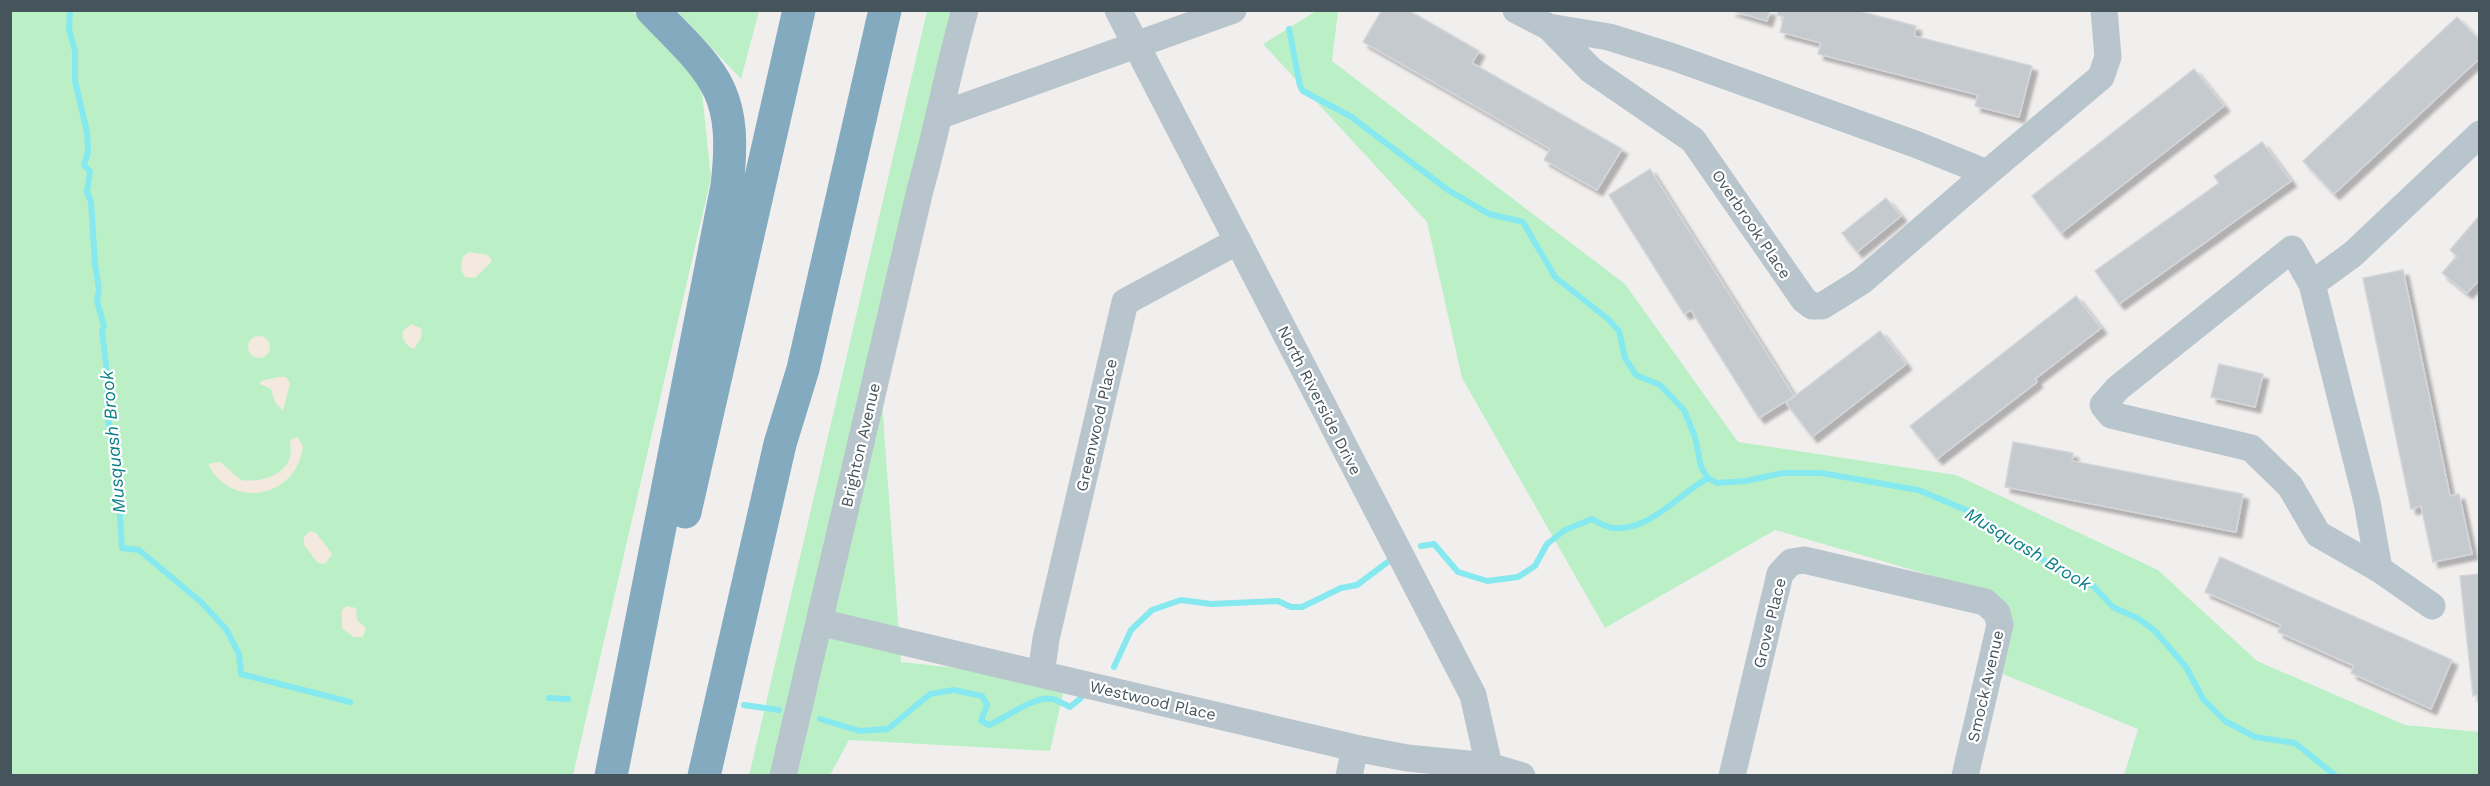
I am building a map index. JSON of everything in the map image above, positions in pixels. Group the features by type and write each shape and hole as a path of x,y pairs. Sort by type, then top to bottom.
{"highway":[{"path":"611,776 727,186 732,147 726,107 708,68 652,10"},
{"path":"624,776 800,10"},
{"path":"704,776 780,444 803,369 885,10"}],"street":[{"name":"Brighton Avenue","path":"783,776 920,190 941,115 947,76 965,10"},
{"name":"North Riverside Drive","path":"1118,10 1473,695 1489,766"},
{"path":"941,115 1233,10"},
{"name":"Overbrook Place","path":"1516,10 1549,27 1591,70 1693,140 1804,300 1812,306 1822,306 1862,281 1987,173"},
{"path":"1549,27 1609,37 1673,57 1915,144 1987,173 2101,77 2108,57 2103,10"},
{"path":"2312,284 2353,254 2480,134"},
{"name":"Greenwood Place","path":"1041,674 1046,639 1125,303 1129,298 1238,241"},
{"path":"2379,569 2367,502 2312,284 2292,249 2118,388 2103,405 2111,415 2252,448 2289,486 2318,534 2379,569 2432,606"},
{"name":"Grove Place","path":"1732,776 1780,574 1791,562 1804,560 1985,602"},
{"name":"Smock Avenue","path":"1965,776 2000,625 1997,613 1985,602"},
{"name":"Westwood Place","path":"819,622 1355,748 1407,758 1489,766"},
{"path":"1349,776 1355,748"},
{"path":"1489,766 1522,776"}],"green space":[{"path":"10,11 632,11 701,83 711,178 573,775 11,775"},
{"path":"677,11 759,11 741,79"},
{"path":"927,11 968,11 880,375 901,662 1031,676 1065,685 1050,751 849,740 830,775 749,776"},
{"path":"1316,11 1338,11 1332,61 1625,284 1738,442 1956,475 2158,570 2257,661 2405,725 2479,732 2479,775 2124,775 2138,729 1998,672 1985,591 1775,530 1605,628 1462,378 1427,222 1263,44"}],"sand":[{"path":"469,252 488,255 492,261 475,278 465,277 461,270 463,256"},
{"path":"411,324 422,329 421,338 414,349 403,340 403,331"},
{"path":"259,336 267,339 270,347 267,355 259,358 251,355 248,347 251,339"},
{"path":"286,377 290,383 283,411 275,402 271,389 260,384 261,381"},
{"path":"298,437 303,446 298,464 289,477 277,487 262,492 247,493 232,488 219,479 208,464 220,462 241,480 254,481 268,478 286,466 290,455 290,440"},
{"path":"310,531 316,533 332,554 325,564 318,563 304,545 304,537"},
{"path":"347,606 356,608 357,620 366,628 363,637 353,637 342,628 342,610"}],"building":[{"path":"1382,10 1408,10 1479,51 1472,63 1622,149 1597,190 1544,160 1550,149 1363,42"},
{"path":"1730,10 1770,10 1767,21"},
{"path":"1778,10 1855,10 1916,26 1914,36 2032,66 2019,117 1975,106 1978,95 1818,54 1821,43 1780,32 1784,17 1777,15"},
{"path":"2457,17 2480,41 2480,58 2334,194 2303,161"},
{"path":"2194,69 2224,106 2061,233 2032,196"},
{"path":"2262,142 2291,181 2119,304 2095,271 2219,183 2214,176"},
{"path":"1650,169 1794,396 1759,418 1691,310 1684,314 1609,195"},
{"path":"1886,198 1901,216 1857,252 1842,233"},
{"path":"2480,215 2480,279 2467,293 2442,273 2457,256 2450,250"},
{"path":"2403,270 2450,496 2459,494 2472,554 2433,562 2421,506 2411,509 2363,278"},
{"path":"2076,296 2101,328 2035,379 2037,382 1937,459 1910,426"},
{"path":"1880,331 1906,364 1812,437 1786,403"},
{"path":"2219,364 2263,374 2255,407 2211,397"},
{"path":"2013,442 2073,453 2072,461 2243,494 2236,532 2005,487"},
{"path":"2220,557 2452,660 2431,709 2351,673 2354,666 2278,632 2281,625 2205,592"},
{"path":"2480,574 2480,695 2473,696 2460,576"}],"waterway":[{"name":"Musquash Brook","path":"70,10 69,29 75,51 75,81 87,132 88,152 84,165 90,171 87,192 91,202 99,290 97,301 104,326 102,331 107,373 107,412 117,471 122,548 139,550 201,602 226,629 239,654 241,674 350,702"},
{"name":"Musquash Brook","path":"1289,29 1300,86 1303,91 1350,116 1448,190 1489,214 1523,222 1555,277 1608,319 1619,331 1625,358 1636,375 1660,385 1684,410 1695,437 1701,467 1708,478 1717,483 1746,481 1783,473 1821,473 1918,490 1976,514 2057,569 2093,586 2113,607 2139,619 2155,631 2186,667 2203,699 2225,721 2255,737 2295,743 2336,776"},
{"name":"Musquash Brook","path":"1421,546 1434,544 1458,572 1487,581 1518,577 1535,566 1547,544 1565,530 1592,519 1614,528 1640,524 1664,510 1708,478"},
{"name":"Musquash Brook","path":"1114,667 1131,630 1152,610 1181,600 1211,604 1278,601 1291,607 1302,607 1341,588 1357,585 1389,561"},
{"name":"Musquash Brook","path":"820,719 860,731 888,729 930,694 954,690 982,696 987,705 981,721 989,725 1037,700 1052,699 1070,707 1081,698"},
{"name":"Musquash Brook","path":"549,698 568,699"},
{"name":"Musquash Brook","path":"744,705 779,710"}]}
